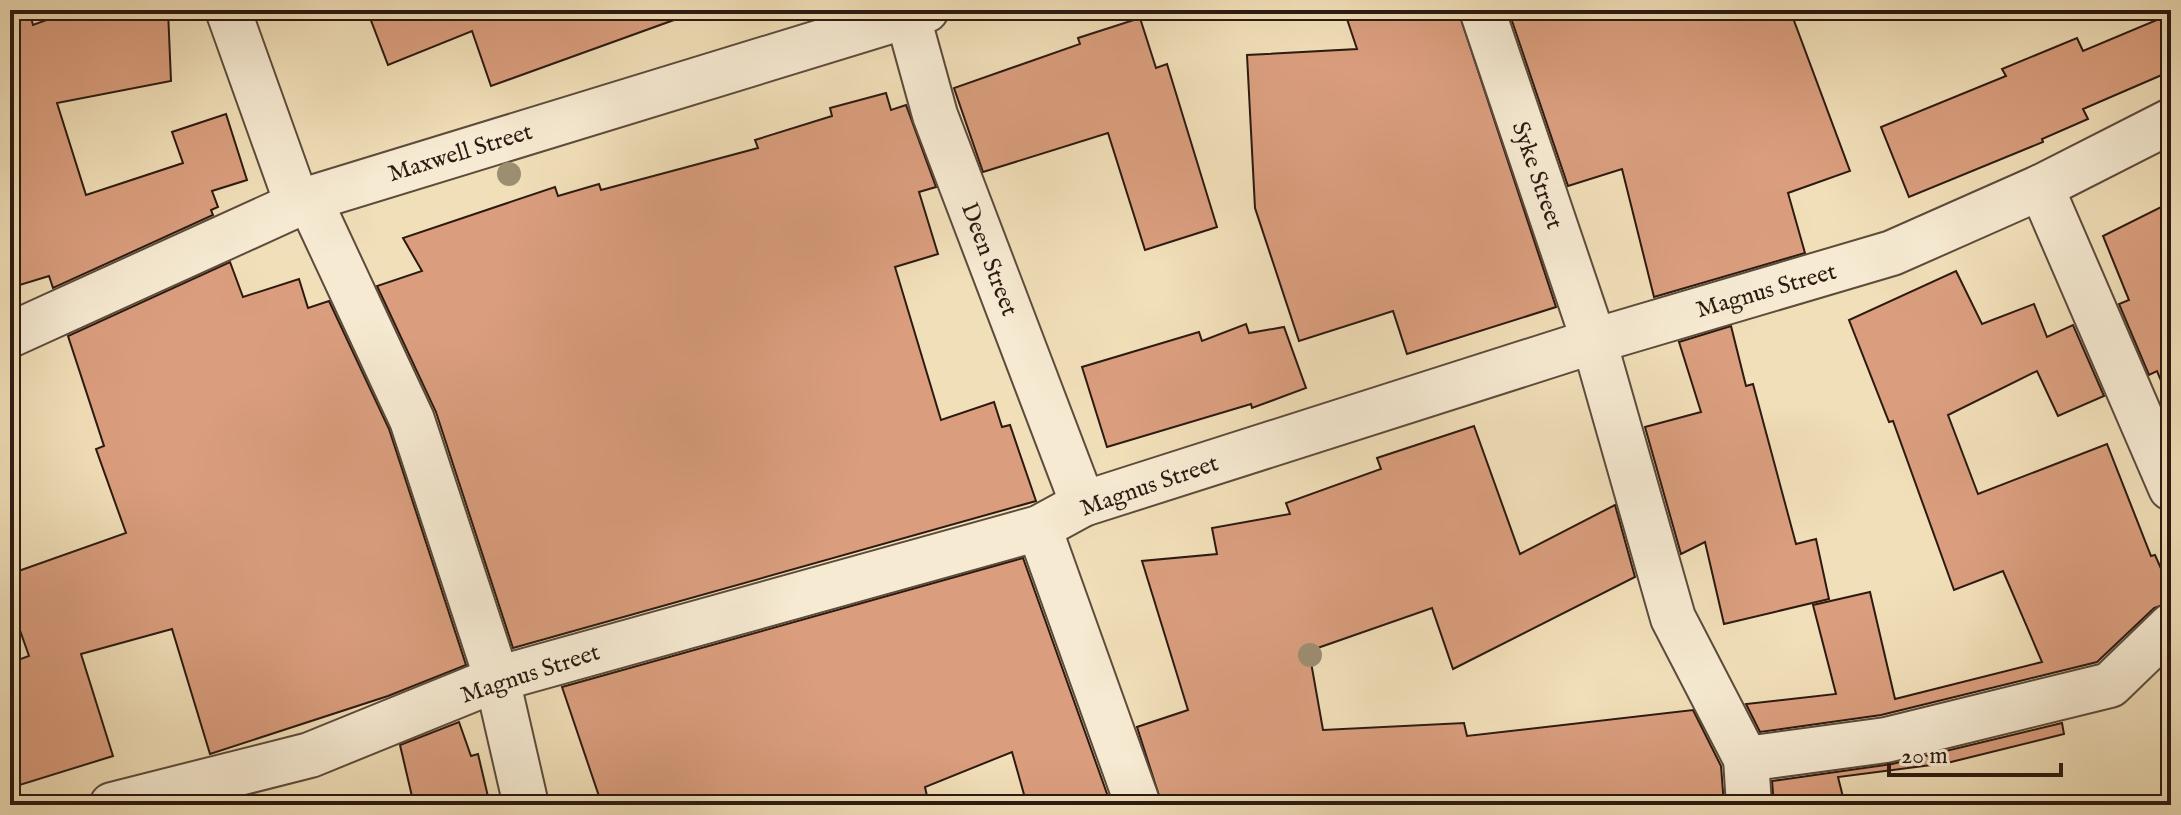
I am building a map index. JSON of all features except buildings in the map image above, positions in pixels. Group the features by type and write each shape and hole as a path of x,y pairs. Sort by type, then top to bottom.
{"street":[{"path":"228,10 303,201 412,420 497,679 526,805"},
{"name":"Syke Street","path":"1482,10 1594,341 1673,618 1746,759"},
{"name":"Maxwell Street","path":"10,335 303,201 913,12"},
{"name":"Deen Street","path":"913,12 935,115 1083,504"},
{"name":"Magnus Street","path":"112,805 310,755 497,679 1039,528 1083,504 1594,341 1892,253 2041,187 2171,121"},
{"path":"2041,187 2171,488"},
{"path":"1039,528 1138,805"},
{"path":"1749,805 1746,759 1886,740 2110,685 2171,626"}]}
